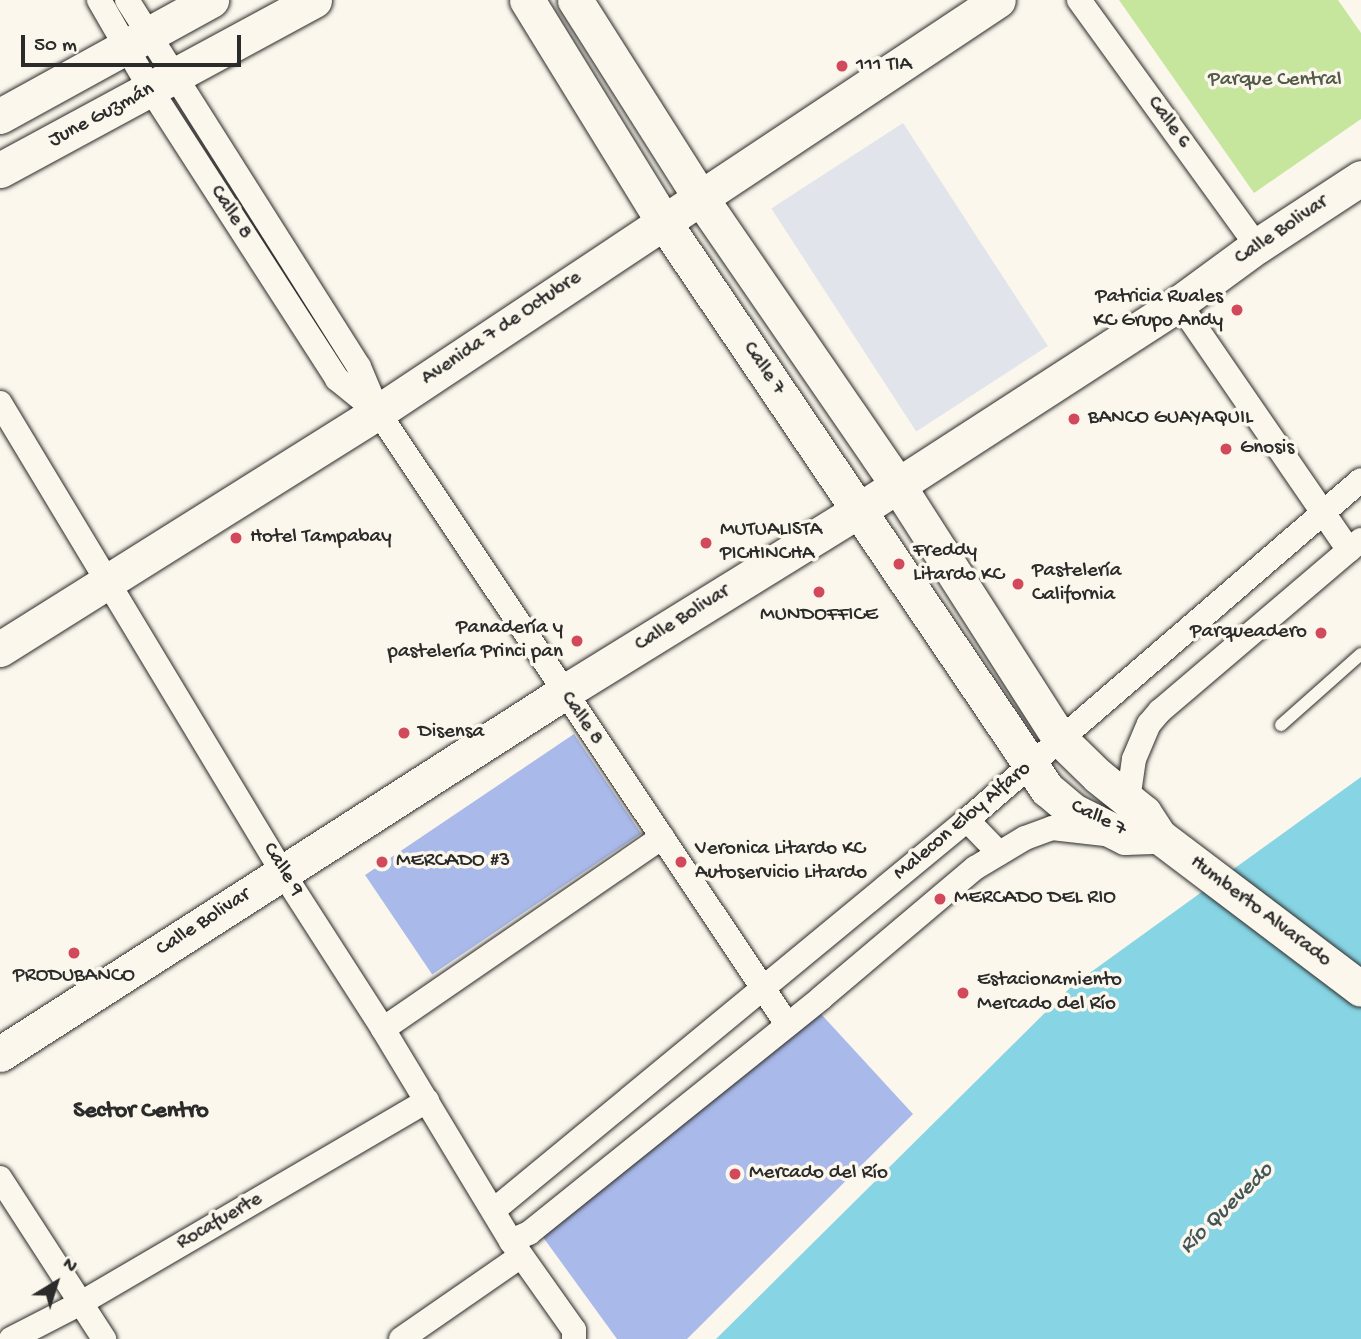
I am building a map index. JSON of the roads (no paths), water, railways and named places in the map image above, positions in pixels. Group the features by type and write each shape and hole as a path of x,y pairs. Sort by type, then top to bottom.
{"main road":[{"path":"0,116 211,0"},
{"name":"June Guzmán","path":"0,170 314,0"},
{"name":"Calle 7","path":"527,0 663,221 1047,789 1073,811 1125,837 1168,843"},
{"name":"Calle 7","path":"575,0 699,197 897,484 1060,739 1076,757 1144,813 1168,843"},
{"name":"Avenida 7 de Octubre","path":"0,649 378,412 998,0"},
{"name":"Calle Bolivar","path":"0,1054 563,693 858,511 1179,303 1257,246 1361,178"},
{"name":"Humberto Alvarado","path":"1168,843 1361,989"}],"street":[{"name":"Calle 8","path":"99,0 138,40"},
{"name":"Calle 8","path":"127,0 138,40 162,83 359,367 378,412 563,693 787,1024"},
{"name":"Calle 6","path":"1079,0 1257,246"},
{"path":"1128,800 1129,777 1138,748 1149,724 1160,711 1357,551 1322,511 1179,303"},
{"name":"Calle 9","path":"0,402 283,873 383,1029 516,1248 574,1335"},
{"name":"Malecon Eloy Alfaro","path":"495,1210 967,820 1361,480"},
{"path":"967,820 999,853"},
{"name":"Malecon Eloy Alfaro","path":"401,1339 516,1248 529,1233 975,868 1025,838 1052,828 1125,837"},
{"path":"383,1029 662,838"},
{"name":"Rocafuerte","path":"11,1339 81,1303 427,1101"},
{"path":"0,1178 104,1339"}],"lane":[{"path":"1281,725 1361,654"}],"water":[{"name":"Río Quevedo","path":"1361,777 1361,1339 716,1339 1073,985"}],"place":[{"name":"111 TIA","path":"842,66"},
{"name":"Patricia Ruales KC Grupo Andy","path":"1237,310"},
{"name":"BANCO GUAYAQUIL","path":"1074,419"},
{"name":"Gnosis","path":"1226,449"},
{"name":"Hotel Tampabay","path":"236,538"},
{"name":"MUTUALISTA PICHINCHA","path":"706,543"},
{"name":"Freddy Litardo KC","path":"899,564"},
{"name":"Pastelería California","path":"1018,584"},
{"name":"MUNDOFFICE","path":"819,592"},
{"name":"Parqueadero","path":"1321,633"},
{"name":"Panadería y pastelería Princi pan","path":"577,641"},
{"name":"Disensa","path":"404,733"},
{"name":"MERCADO #3","path":"382,862"},
{"name":"Veronica Litardo KC Autoservicio Litardo","path":"681,862"},
{"name":"MERCADO DEL RIO","path":"940,899"},
{"name":"PRODUBANCO","path":"74,953"},
{"name":"Estacionamiento Mercado del Río","path":"963,993"},
{"name":"Mercado del Río","path":"735,1174"}],"district":[{"name":"Sector Centro","path":"141,1112"}],"park label":[{"name":"Parque Central","path":"1275,81"}]}
